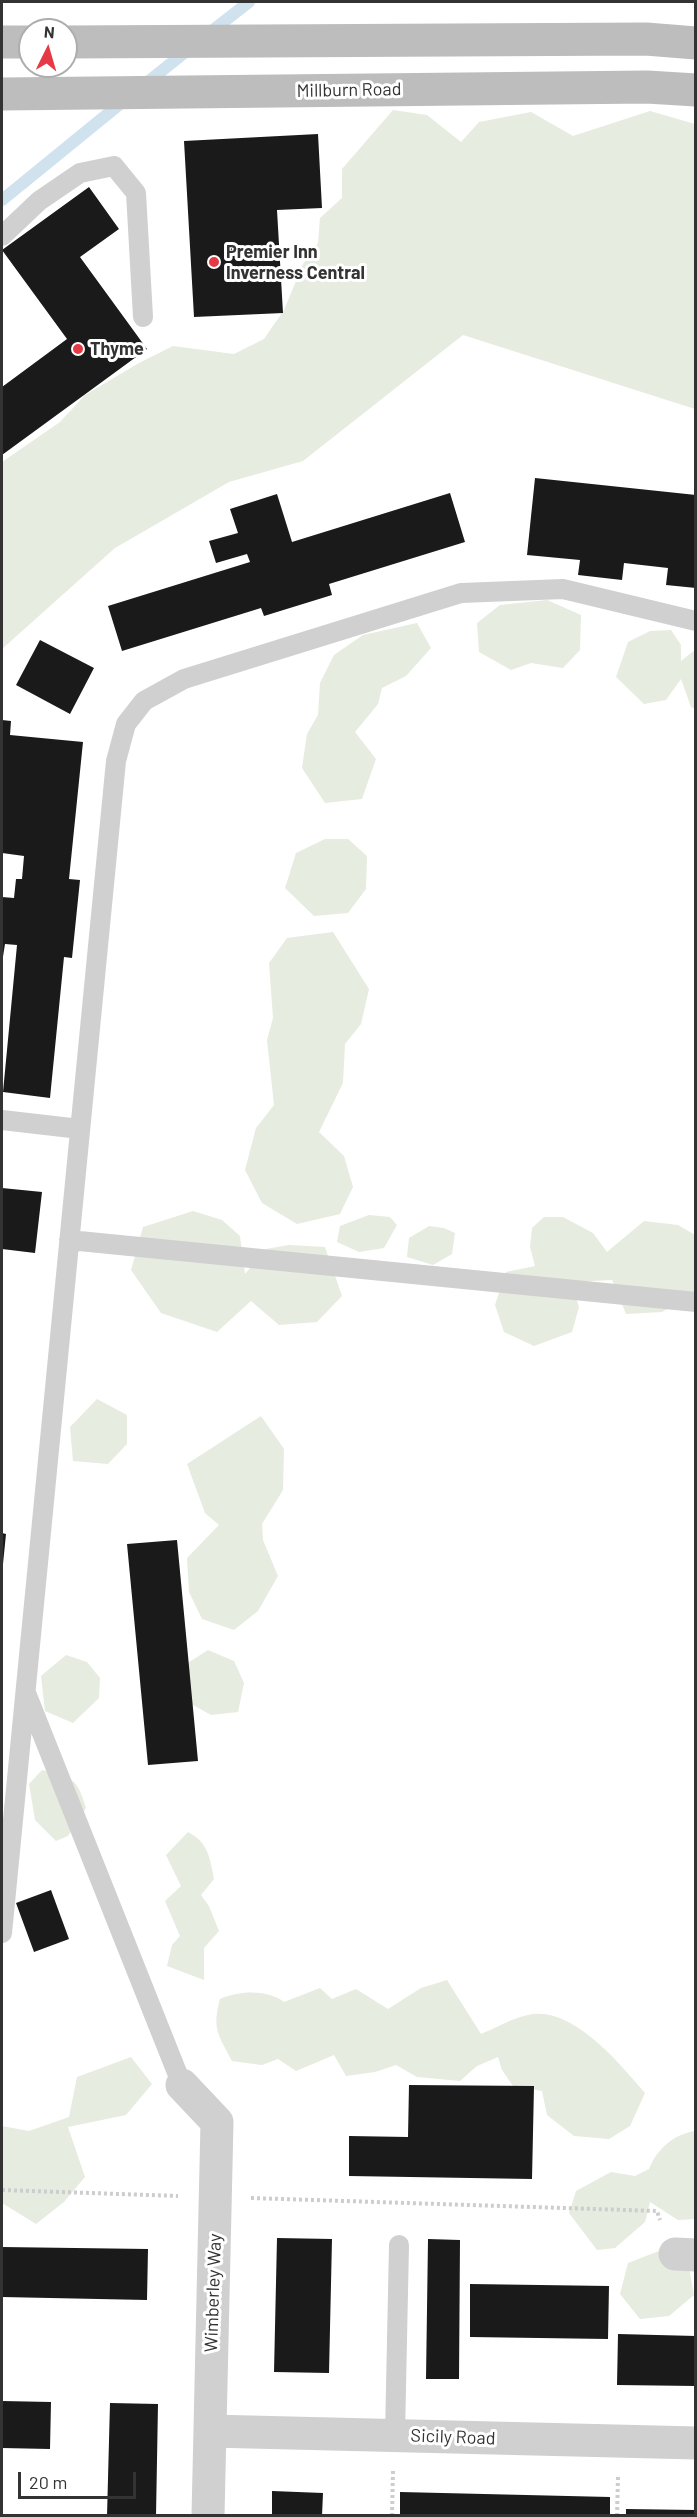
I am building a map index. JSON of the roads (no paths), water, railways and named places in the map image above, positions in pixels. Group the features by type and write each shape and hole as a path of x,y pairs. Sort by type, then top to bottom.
{"main road":[{"path":"78,42 646,39 696,43"},
{"path":"2,42 18,42"},
{"name":"Millburn Road","path":"2,94 647,87 696,90"}],"street":[{"name":"Wimberley Way","path":"182,2085 217,2122 208,2516"},
{"name":"Sicily Road","path":"210,2432 696,2443"}],"lane":[{"path":"2,236 39,201 80,173 114,166 136,194 143,317"},
{"path":"2,1933 116,761 126,724 144,701 184,679 461,593 563,589 696,621"},
{"path":"2,1120 80,1129"},
{"path":"69,1240 696,1302"},
{"path":"25,1691 182,2085"},
{"path":"395,2435 399,2245"}],"waterway":[{"path":"208,34 249,2"},
{"path":"144,85 189,49"},
{"path":"2,200 126,99"}],"place":[{"name":"Premier Inn Inverness Central","path":"214,262"},
{"name":"Thyme","path":"78,349"}]}
